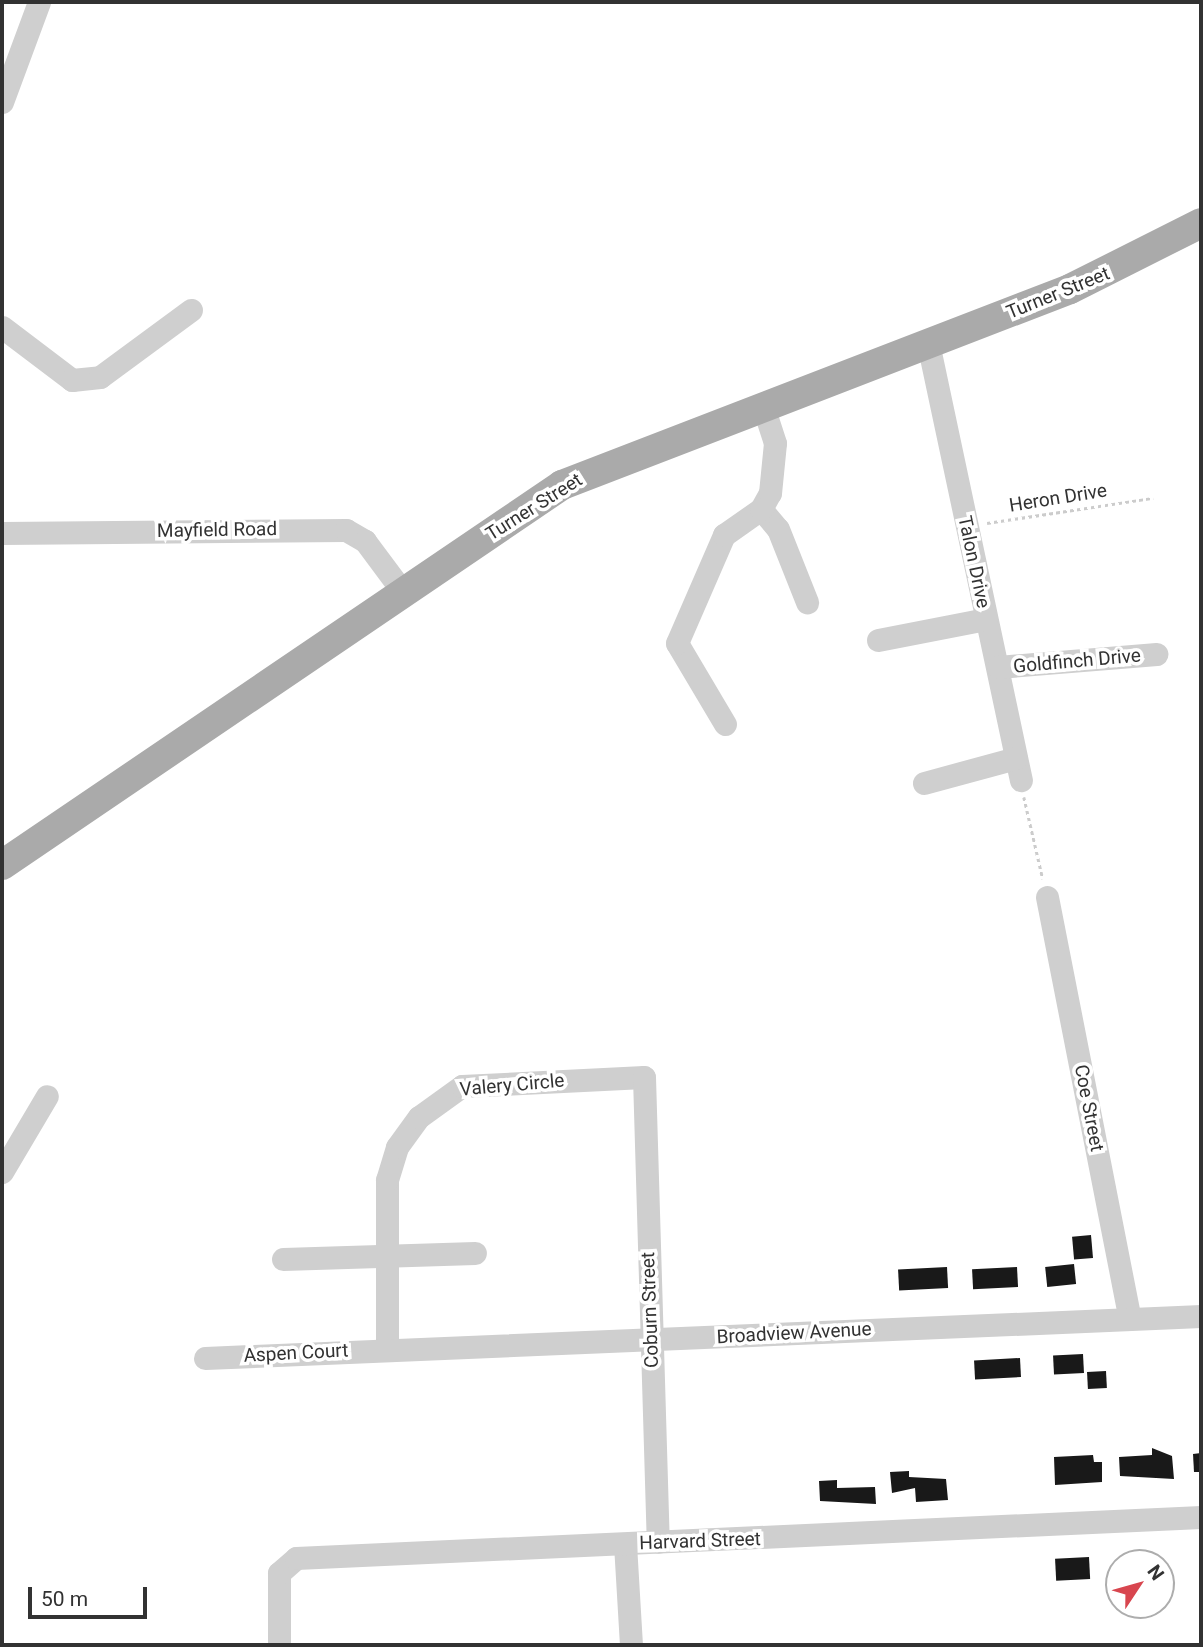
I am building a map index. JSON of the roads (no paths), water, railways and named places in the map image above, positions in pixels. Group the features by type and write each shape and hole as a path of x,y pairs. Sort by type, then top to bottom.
{"main road":[{"name":"Turner Street","path":"2,865 562,485 764,409 1118,268 1201,223"}],"street":[{"path":"2,102 39,2"},
{"path":"2,327 72,380 100,377 191,310"},
{"name":"Talon Drive","path":"924,783 1018,769 928,343"},
{"path":"725,724 677,643 724,535 761,509 776,471 764,409"},
{"path":"761,509 778,528 807,602"},
{"name":"Mayfield Road","path":"2,533 346,530 371,548 403,593"},
{"path":"878,640 986,619"},
{"name":"Goldfinch Drive","path":"998,667 1156,654"},
{"name":"Coe Street","path":"1047,897 1130,1319"},
{"name":"Valery Circle","path":"387,1347 390,1162 419,1117 448,1092 516,1082 644,1077"},
{"name":"Coburn Street","path":"644,1077 658,1542"},
{"path":"2,1172 47,1096"},
{"path":"283,1259 475,1253"},
{"name":"Broadview Avenue","path":"387,1347 1201,1316"},
{"name":"Aspen Court","path":"205,1358 387,1347"},
{"name":"Harvard Street","path":"279,1645 279,1573 288,1559 1201,1517"},
{"path":"625,1544 631,1645"}]}
